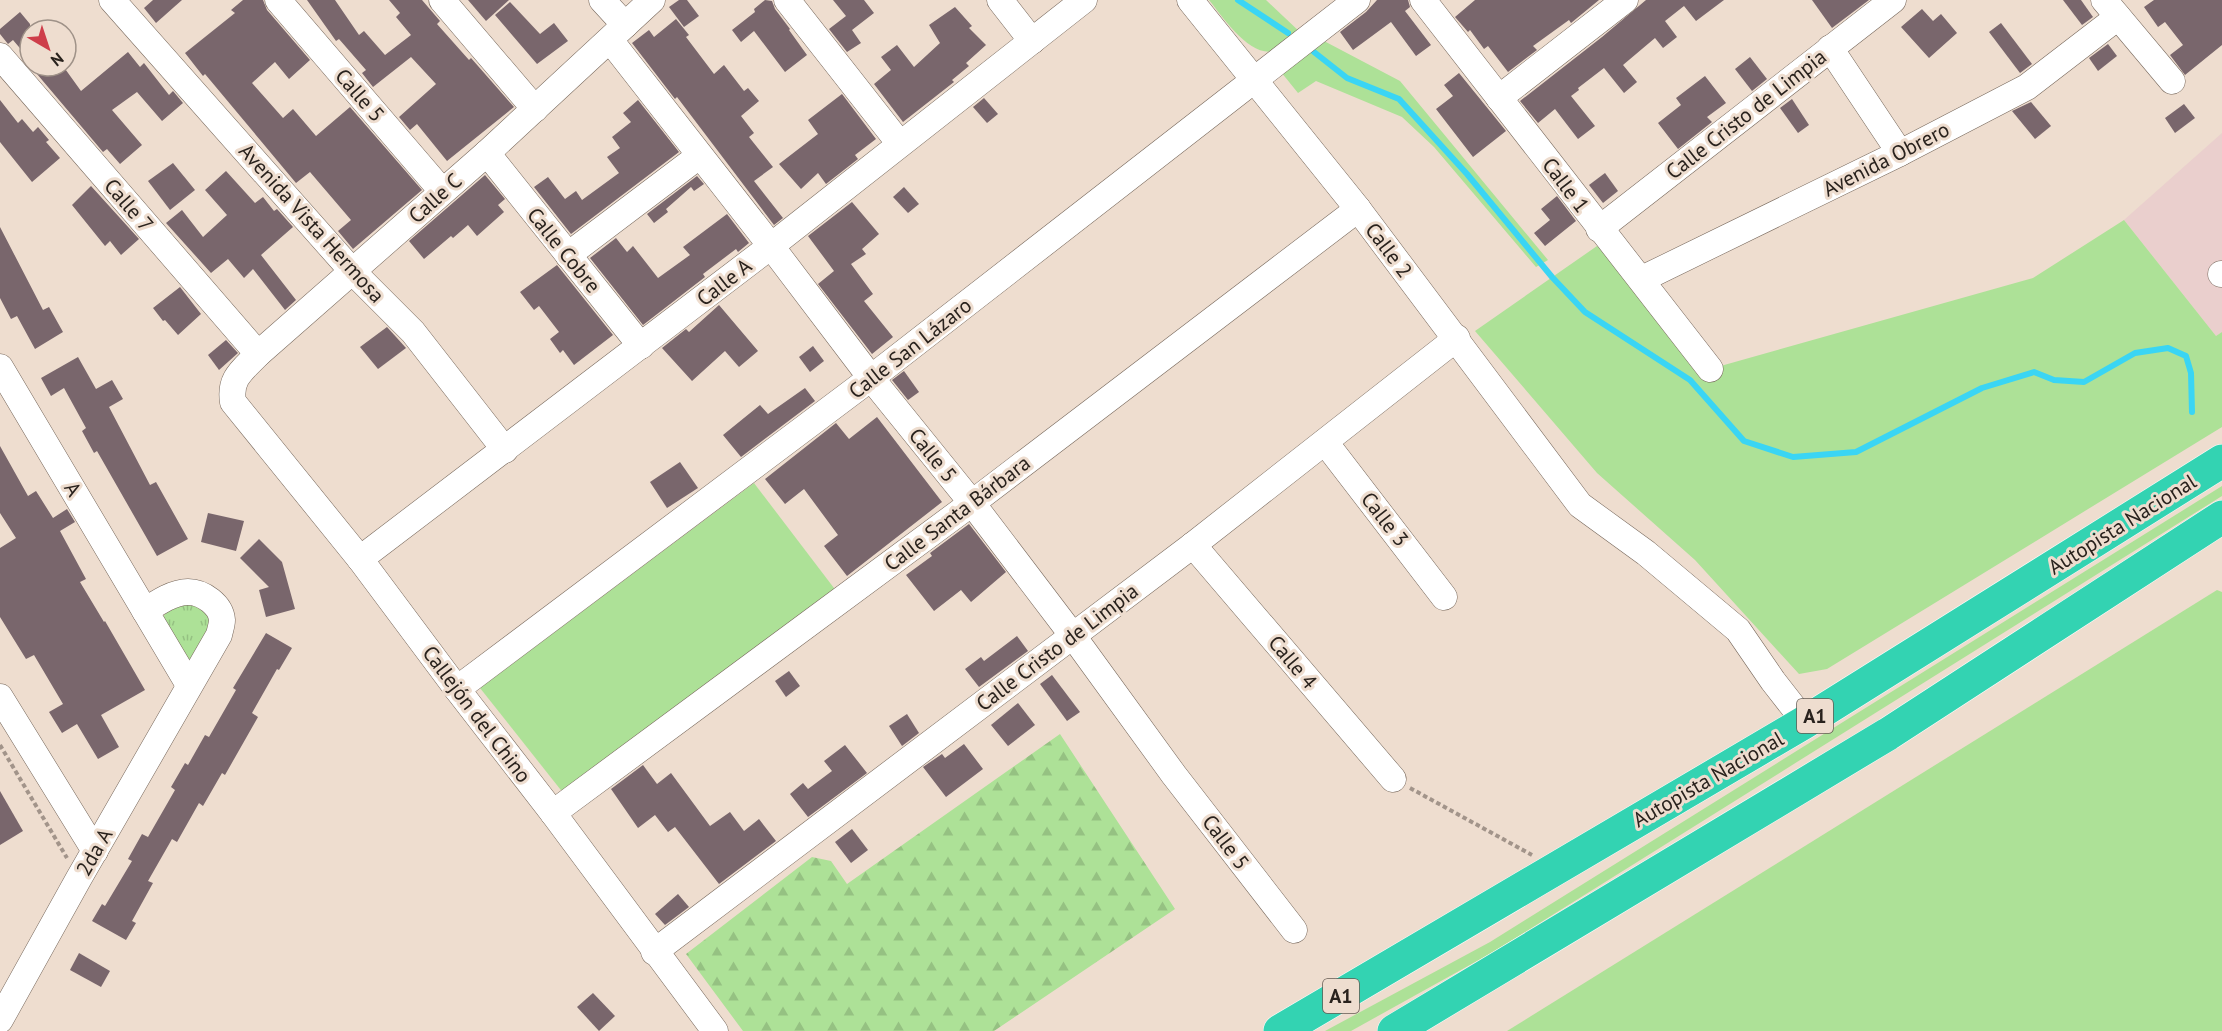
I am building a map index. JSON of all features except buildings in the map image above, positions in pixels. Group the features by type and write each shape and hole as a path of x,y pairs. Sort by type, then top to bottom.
{"highway":[{"name":"Autopista Nacional","path":"1280,1031 1805,722 2222,461"},
{"name":"A1","path":"1394,1031 1888,734 2222,518"}],"street":[{"name":"Avenida Vista Hermosa","path":"112,0 353,272 413,332 505,450"},
{"name":"Calle 5","path":"278,0 442,190"},
{"path":"441,0 535,109"},
{"name":"Calle 5","path":"602,0 617,32 699,156 871,378 972,503 1174,775 1294,930"},
{"name":"Calle C","path":"233,402 231,391 234,380 258,354 353,272 442,190 487,153 652,0"},
{"path":"787,0 900,144"},
{"path":"1000,0 1032,41"},
{"name":"Calle A","path":"360,559 771,246 1084,0"},
{"name":"Calle 2","path":"1190,0 1358,209 1580,505 1646,554 1738,630 1805,722"},
{"name":"Calle San Lázaro","path":"457,690 871,378 1357,0"},
{"name":"Calle 1","path":"1423,0 1710,369"},
{"path":"1499,98 1625,0"},
{"name":"Calle Cristo de Limpia","path":"1599,229 1893,0"},
{"path":"2111,9 2172,81"},
{"name":"Avenida Obrero","path":"1642,279 1900,153 2027,87 2111,9"},
{"path":"1830,48 1900,153"},
{"name":"Calle 7","path":"0,56 258,354"},
{"name":"Calle Cobre","path":"487,153 641,346"},
{"path":"568,255 699,156"},
{"name":"Calle Santa Bárbara","path":"553,813 972,503 1358,209"},
{"name":"Calle Cristo de Limpia","path":"654,952 1193,545 1457,338"},
{"name":"A","path":"0,367 189,685"},
{"name":"Callejón del Chino","path":"233,402 360,559 715,1031"},
{"name":"Calle 3","path":"1325,442 1444,597"},
{"name":"Calle 4","path":"1193,545 1393,779"},
{"path":"145,611 162,599 188,592 202,595 214,603 219,610 222,621 219,634 189,685"},
{"name":"2da A","path":"0,1020 189,685"},
{"path":"0,697 95,851"}],"path":[{"path":"0,745 79,878"},
{"path":"1393,779 1557,868"}],"shaded area":[{"path":"2222,133 2222,332 2216,336 2124,220"}],"green space":[{"path":"1209,0 1266,0 1302,34 1278,50 1268,52 1258,49 1239,36"},
{"path":"1324,41 1400,81 1548,260 1536,267 1434,147 1402,117 1316,81 1298,93 1281,72"},
{"path":"2124,220 2216,336 2222,332 2222,427 1827,669 1799,674 1695,560 1597,473 1475,331 1597,246 1642,279 1710,369 2033,278"},
{"path":"754,483 837,592 564,794 480,688"},
{"path":"2222,486 2222,496 1495,951 1351,1031 1325,1031 1490,942"},
{"path":"2217,590 2222,592 2222,1031 1507,1031"},
{"path":"189,599 208,612 210,625 193,661 184,657 163,620 166,609"},
{"path":"1060,734 1175,909 994,1031 743,1031 686,954 812,857 831,861 847,884"}],"waterway":[{"path":"1238,0 1288,33"},
{"path":"1314,52 1347,78 1399,99 1467,174 1552,277 1585,312 1690,380 1744,441 1793,457 1856,452 1982,388 2034,372 2054,380 2084,382 2135,353 2168,348 2186,356 2191,373 2192,412"}]}
